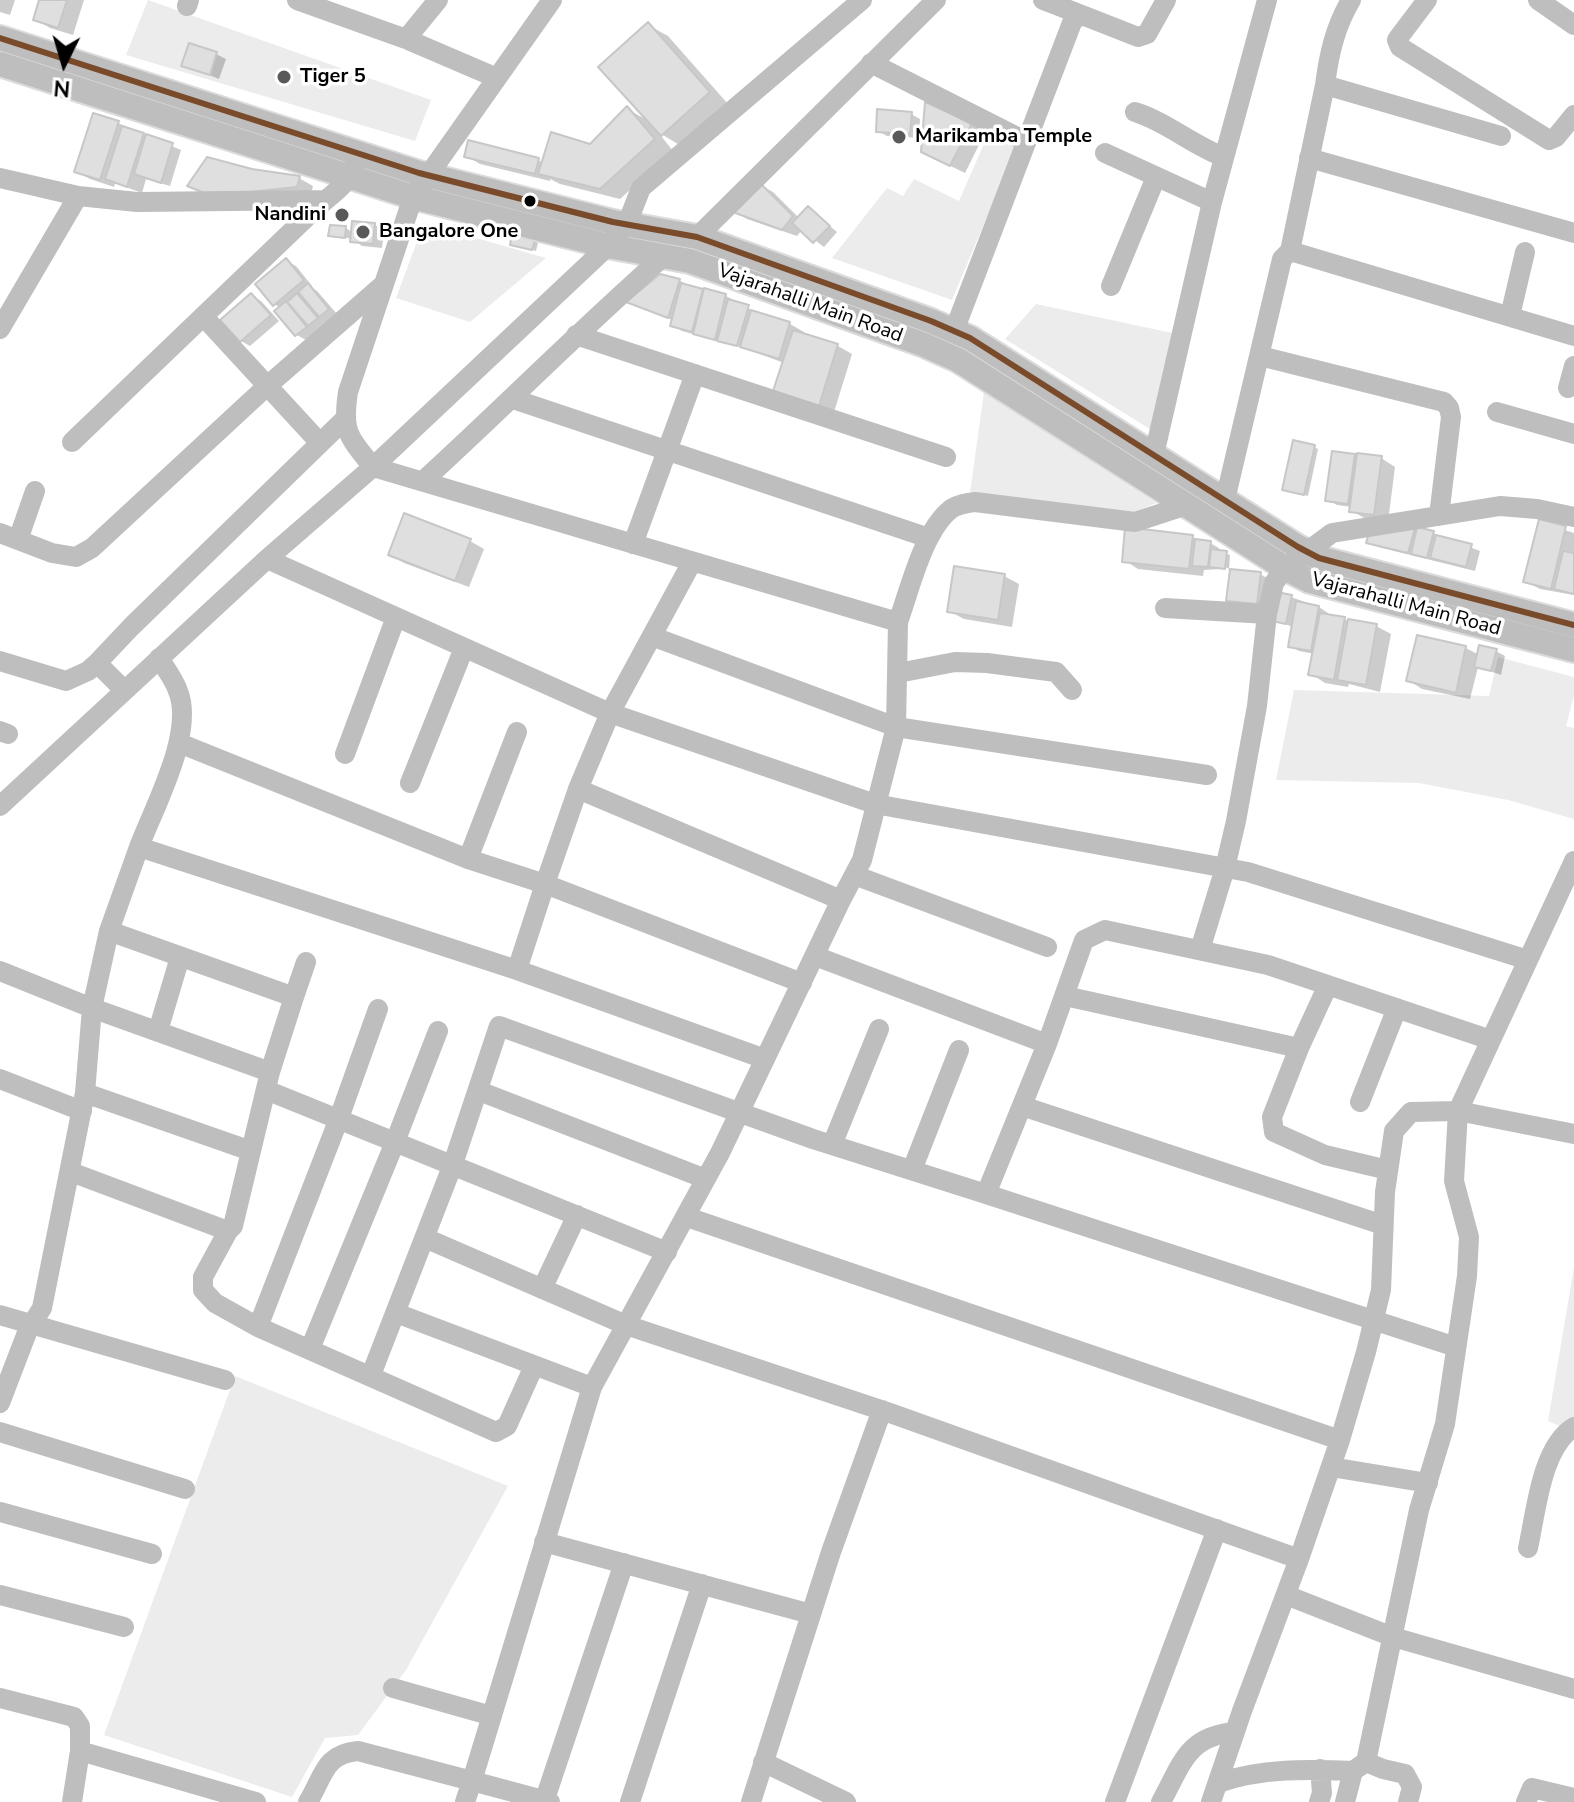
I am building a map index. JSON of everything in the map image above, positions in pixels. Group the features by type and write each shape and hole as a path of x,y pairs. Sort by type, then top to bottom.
{"main road":[{"name":"Vajarahalli Main Road","path":"0,38 355,166 413,197 608,246 690,261 922,344 958,360 1310,581 1574,650"},
{"name":"Vajarahalli Main Road","path":"0,64 355,166 429,176 627,224 697,237 970,338 1319,558 1574,625"}],"street":[{"path":"297,0 406,39 497,78"},
{"path":"406,39 438,0"},
{"path":"552,0 413,197 348,392 344,420 351,439 373,467 898,622"},
{"path":"0,806 267,559 373,467 608,246 627,224 641,188 862,0"},
{"path":"697,237 936,0"},
{"path":"1043,0 1138,37 1147,34 1166,0"},
{"path":"1154,455 1212,202 1267,0"},
{"path":"1225,500 1282,259 1290,251 1325,85 1329,52 1340,18 1351,0"},
{"path":"1538,0 1574,25"},
{"path":"1421,2 1397,40 1400,47 1549,140 1556,137 1574,115"},
{"path":"954,331 1073,20 1082,15"},
{"path":"871,63 1025,141"},
{"path":"1325,85 1501,136"},
{"path":"1135,112 1158,120 1184,138 1224,157"},
{"path":"1105,153 1212,202"},
{"path":"1309,158 1574,233"},
{"path":"72,442 324,200 355,166"},
{"path":"1111,286 1156,177"},
{"path":"0,178 78,196 137,202 324,200"},
{"path":"0,329 78,196"},
{"path":"1290,251 1574,336"},
{"path":"1510,316 1525,252"},
{"path":"423,481 664,256"},
{"path":"35,491 9,536 52,553 76,557 92,548 384,283"},
{"path":"203,316 320,443"},
{"path":"576,335 946,457"},
{"path":"1260,356 1444,402 1451,417 1439,516"},
{"path":"1568,388 1574,366"},
{"path":"633,544 695,374"},
{"path":"513,399 929,538"},
{"path":"1497,412 1574,434"},
{"path":"0,661 66,681 88,671 344,420"},
{"path":"465,1802 592,1387 687,1217 862,860 896,727 898,622 929,538 951,509 975,502 1135,522 1187,505"},
{"path":"1200,950 1225,868 1257,706 1267,614 1274,583 1285,568 1332,533 1500,506 1537,509 1574,517"},
{"path":"267,559 610,713 875,804 1248,872 1528,960"},
{"path":"517,970 578,789 610,713 692,562"},
{"path":"1165,608 1267,614"},
{"path":"345,754 396,617"},
{"path":"654,637 896,727 1207,775"},
{"path":"410,783 464,648"},
{"path":"0,1403 33,1322 42,1308 71,1172 83,1102 92,1008 109,931 179,743 182,716 179,692 159,658"},
{"path":"898,673 955,662 987,663 1056,672 1072,690"},
{"path":"97,663 124,690"},
{"path":"468,859 517,732"},
{"path":"179,743 468,859 545,884 802,983"},
{"path":"578,789 841,900"},
{"path":"139,847 517,970 765,1059"},
{"path":"1345,1802 1359,1766 1393,1637 1419,1510 1445,1424 1467,1276 1469,1237 1454,1181 1458,1111 1574,861"},
{"path":"854,875 1047,947"},
{"path":"986,1194 1047,1044 1084,940 1105,930 1268,965 1491,1040"},
{"path":"109,931 294,997"},
{"path":"815,956 1047,1044"},
{"path":"158,1031 180,957"},
{"path":"306,962 268,1081 233,1226 203,1277 203,1290 215,1303 258,1327 496,1432 507,1426 534,1366"},
{"path":"0,971 158,1031 268,1081 338,1121 453,1164 667,1252"},
{"path":"1328,985 1272,1117 1274,1132 1325,1155 1388,1170"},
{"path":"1065,996 1299,1048"},
{"path":"1360,1102 1397,1008"},
{"path":"258,1327 378,1009"},
{"path":"371,1375 453,1164 497,1028 503,1025 832,1145 1456,1347"},
{"path":"832,1145 879,1029"},
{"path":"310,1349 438,1031"},
{"path":"912,1170 959,1050"},
{"path":"0,1079 251,1151"},
{"path":"479,1091 706,1179"},
{"path":"1022,1106 1383,1225"},
{"path":"1215,1792 1340,1440 1381,1290 1383,1225 1394,1131 1411,1112 1458,1111 1574,1134"},
{"path":"71,1172 228,1231"},
{"path":"542,1289 577,1215"},
{"path":"687,1217 1340,1440"},
{"path":"425,1238 626,1325 882,1410 1299,1559"},
{"path":"396,1313 592,1387"},
{"path":"0,1315 33,1322 225,1380"},
{"path":"751,1802 811,1614 882,1410"},
{"path":"1528,1548 1545,1469 1562,1434 1574,1427"},
{"path":"0,1432 185,1489"},
{"path":"1331,1467 1428,1483"},
{"path":"0,1512 152,1554"},
{"path":"1115,1802 1217,1529"},
{"path":"544,1542 811,1614"},
{"path":"308,1802 331,1759 341,1752 358,1751 546,1802 624,1563"},
{"path":"630,1802 702,1584"},
{"path":"0,1595 124,1627"},
{"path":"1286,1595 1393,1637 1574,1689"},
{"path":"393,1688 492,1716"},
{"path":"0,1698 74,1717 80,1726 80,1751 72,1802"},
{"path":"1161,1802 1191,1749 1214,1733 1235,1732"},
{"path":"80,1751 256,1802"},
{"path":"763,1762 846,1802"},
{"path":"1215,1792 1246,1773 1359,1766 1405,1774 1412,1787 1408,1802"},
{"path":"1319,1802 1322,1793 1320,1769"},
{"path":"1526,1802 1530,1791 1537,1788 1574,1798"}],"shaded area":[{"name":"Tiger 5","path":"148,0 431,100 415,141 126,55"},
{"path":"990,130 1017,145 952,300 832,258 887,188 903,196 914,179 959,201"},
{"path":"424,223 546,258 470,322 396,298"},
{"path":"1036,304 1177,334 1153,431 1005,339"},
{"path":"984,392 1156,503 1127,516 970,493"},
{"path":"1498,657 1574,677 1574,695 1566,726 1574,728 1574,819 1508,800 1419,783 1276,780 1294,690 1489,696"},
{"path":"1574,1267 1574,1432 1548,1421"},
{"path":"235,1376 508,1486 406,1670 358,1735 325,1738 292,1797 104,1735"}],"building":[{"path":"39,0 67,0 58,28 33,20"},
{"path":"648,22 710,92 661,136 598,67"},
{"path":"189,43 217,52 210,75 181,66"},
{"path":"925,102 972,123 950,166 921,152"},
{"path":"627,106 655,139 600,189 538,174 551,132 590,144"},
{"path":"877,109 912,112 910,134 876,132"},
{"path":"93,113 119,121 100,180 74,172"},
{"path":"122,126 144,133 127,187 105,179"},
{"path":"146,134 173,143 161,183 134,174"},
{"path":"468,140 539,158 535,174 464,157"},
{"path":"207,157 252,169 300,176 297,187 212,196 187,186"},
{"path":"758,181 793,216 782,230 730,211"},
{"path":"808,206 830,226 813,243 792,223"},
{"path":"352,221 375,223 373,244 350,242"},
{"path":"330,225 346,226 345,238 328,236"},
{"path":"512,234 535,239 532,250 510,245"},
{"path":"286,258 304,280 273,306 255,284"},
{"path":"660,274 680,279 668,318 626,302"},
{"path":"308,283 329,309 319,317 298,292"},
{"path":"681,283 703,289 692,332 670,326"},
{"path":"704,288 726,294 715,340 693,334"},
{"path":"251,293 271,315 240,342 220,320"},
{"path":"297,293 318,318 308,326 287,302"},
{"path":"728,299 749,305 737,346 717,341"},
{"path":"286,301 307,327 295,336 274,311"},
{"path":"751,310 790,322 779,359 740,347"},
{"path":"793,330 838,344 819,406 773,391"},
{"path":"1293,440 1315,445 1304,495 1282,490"},
{"path":"1332,451 1355,454 1348,504 1325,501"},
{"path":"1357,453 1382,456 1374,515 1349,512"},
{"path":"404,513 471,539 455,581 388,555"},
{"path":"1539,519 1566,526 1551,589 1523,582"},
{"path":"1125,527 1193,535 1189,569 1122,562"},
{"path":"1417,527 1434,531 1427,558 1411,554"},
{"path":"1415,528 1408,553 1366,543 1369,533"},
{"path":"1436,535 1472,544 1466,567 1430,558"},
{"path":"1195,539 1211,541 1208,567 1192,566"},
{"path":"1211,549 1227,551 1225,569 1209,567"},
{"path":"1563,551 1574,553 1574,594 1554,589"},
{"path":"954,566 1005,574 998,620 947,612"},
{"path":"1230,569 1261,572 1257,604 1226,601"},
{"path":"1277,592 1292,595 1286,624 1272,621"},
{"path":"1296,601 1319,606 1311,651 1288,647"},
{"path":"1320,613 1345,617 1334,680 1308,675"},
{"path":"1348,619 1377,624 1366,685 1337,680"},
{"path":"1417,635 1466,646 1456,693 1406,681"},
{"path":"1479,645 1497,649 1491,671 1474,667"}],"transit line":[{"path":"0,38 419,173 613,222 697,237 931,321 970,338 1319,558 1574,625"}],"place":[{"name":"Tiger 5","path":"284,77"},
{"name":"Marikamba Temple","path":"899,137"},
{"name":"Nandini","path":"342,215"},
{"name":"Bangalore One","path":"363,232"}]}
